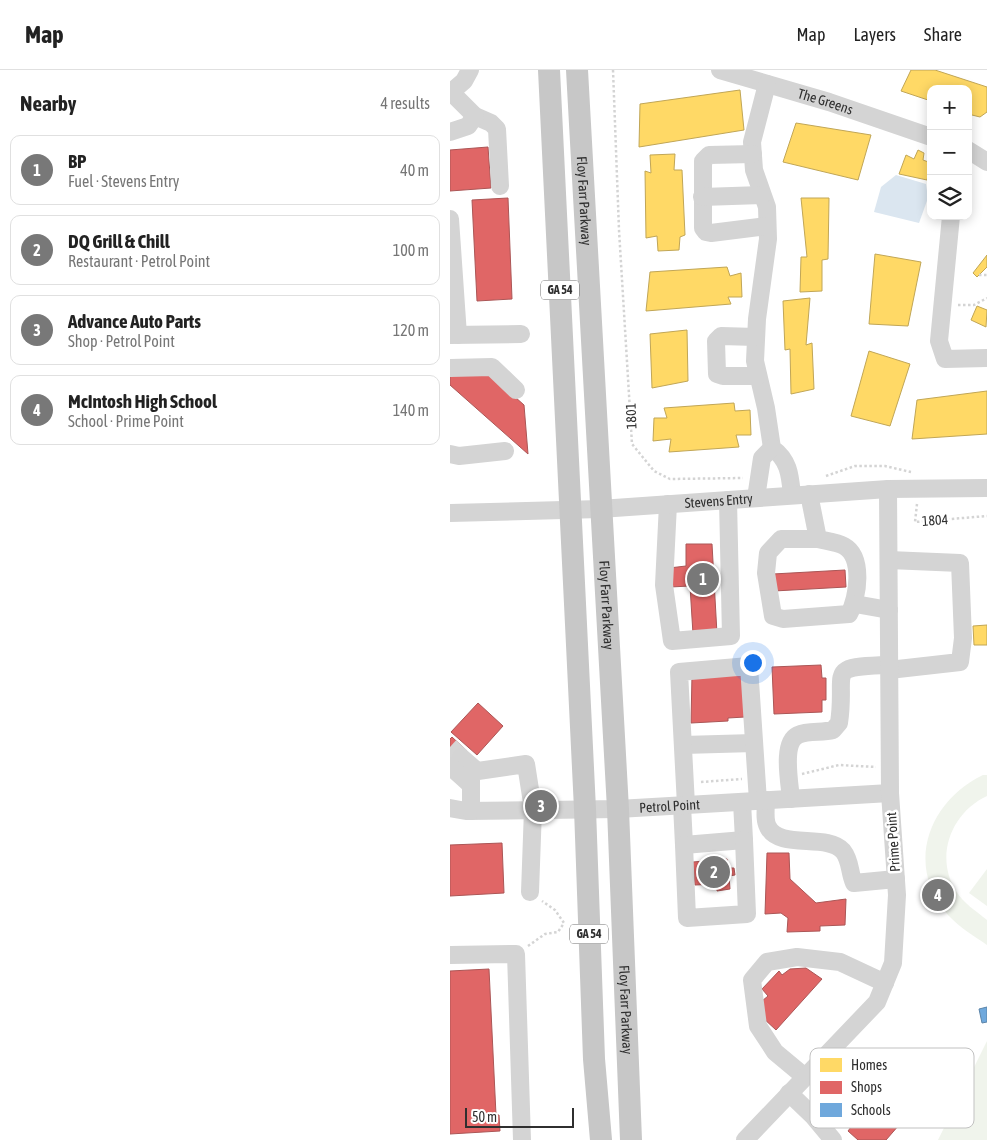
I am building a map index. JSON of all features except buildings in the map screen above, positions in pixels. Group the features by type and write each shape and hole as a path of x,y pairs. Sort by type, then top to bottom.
{"main road":[{"name":"Floy Farr Parkway","path":"549,70 599,1137"},
{"name":"Floy Farr Parkway","path":"577,70 618,809 631,1140"}],"street":[{"path":"470,70 464,81 451,92 475,116 491,123 497,129 500,186"},
{"name":"The Greens","path":"720,70 829,102 927,136"},
{"path":"767,84 752,142 754,170 767,207 768,226 768,239 759,294 755,361 772,448 783,455 790,479 800,495 818,539"},
{"path":"450,132 468,126 475,116"},
{"path":"753,154 709,155 703,161 703,228 706,232 768,226"},
{"path":"972,154 987,162"},
{"path":"702,196 762,194"},
{"path":"450,219 454,335 521,334"},
{"path":"951,220 939,341 945,358 987,358"},
{"path":"756,337 721,336 716,341 715,368 717,374 723,376 758,376"},
{"path":"450,368 492,367 516,390"},
{"path":"756,498 762,458 772,448"},
{"path":"450,454 459,456 505,451"},
{"name":"Stevens Entry","path":"450,513 600,509 888,489 987,488"},
{"name":"Prime Point","path":"833,1048 877,1002 893,963 896,879 890,793 888,489"},
{"path":"668,504 664,586 672,641 731,636 728,500"},
{"path":"781,539 818,539 844,546 852,554 858,565 855,604 849,614 783,619 773,616 766,573 768,553 781,539"},
{"path":"791,799 788,750 792,740 797,735 833,730 839,723 840,678 844,670 852,666 925,666 960,662 964,638 960,563 888,560"},
{"path":"855,604 889,610"},
{"path":"749,666 754,744 755,801 744,840 747,914 687,918 684,845 685,783 679,672 749,666"},
{"path":"683,745 754,744"},
{"path":"456,761 474,778"},
{"path":"474,778 526,764 533,809 530,892"},
{"path":"471,811 474,778"},
{"name":"Petrol Point","path":"450,808 471,811 618,809 890,793"},
{"path":"755,801 766,826 772,834 789,840 830,844 841,849 850,860 850,874 854,883 896,879"},
{"path":"684,845 744,840"},
{"path":"450,955 516,954 522,1140"},
{"path":"805,1077 775,1052 758,1026 752,980 767,962 797,957 840,962 884,984"},
{"name":"Prime Point","path":"745,1140 810,1072"},
{"path":"789,1093 810,1113"},
{"path":"823,1128 833,1140"}],"path":[{"name":"1801","path":"612,70 619,230 632,444 654,471 670,479 724,477 758,479"},
{"path":"979,276 987,275"},
{"path":"941,305 974,305 987,298"},
{"path":"821,478 855,466 885,466 917,473 919,489"},
{"name":"1804","path":"919,489 915,522 987,516"},
{"path":"800,774 839,765 890,769"},
{"path":"685,783 745,779"},
{"path":"516,954 544,934 558,932 564,923 555,910 530,892"}],"shaded area":[{"path":"896,175 926,184 927,201 919,223 874,212 881,187"},
{"path":"983,775 987,775 987,796 975,803 956,824 950,836 947,864 950,878 956,891 970,907 987,920 987,945 948,915 935,896 927,876 926,856 929,836 937,818 949,801 964,786"},
{"path":"987,869 987,906 969,893"},
{"path":"987,1041 987,1140 938,1140 944,1128 974,1128 974,1067"}],"tunnel":[{"path":"450,747 461,757"}],"place":[{"name":"BP","path":"703,579"},
{"name":"Advance Auto Parts","path":"541,806"},
{"name":"DQ Grill & Chill","path":"714,872"},
{"name":"McIntosh High School","path":"938,895"}]}
